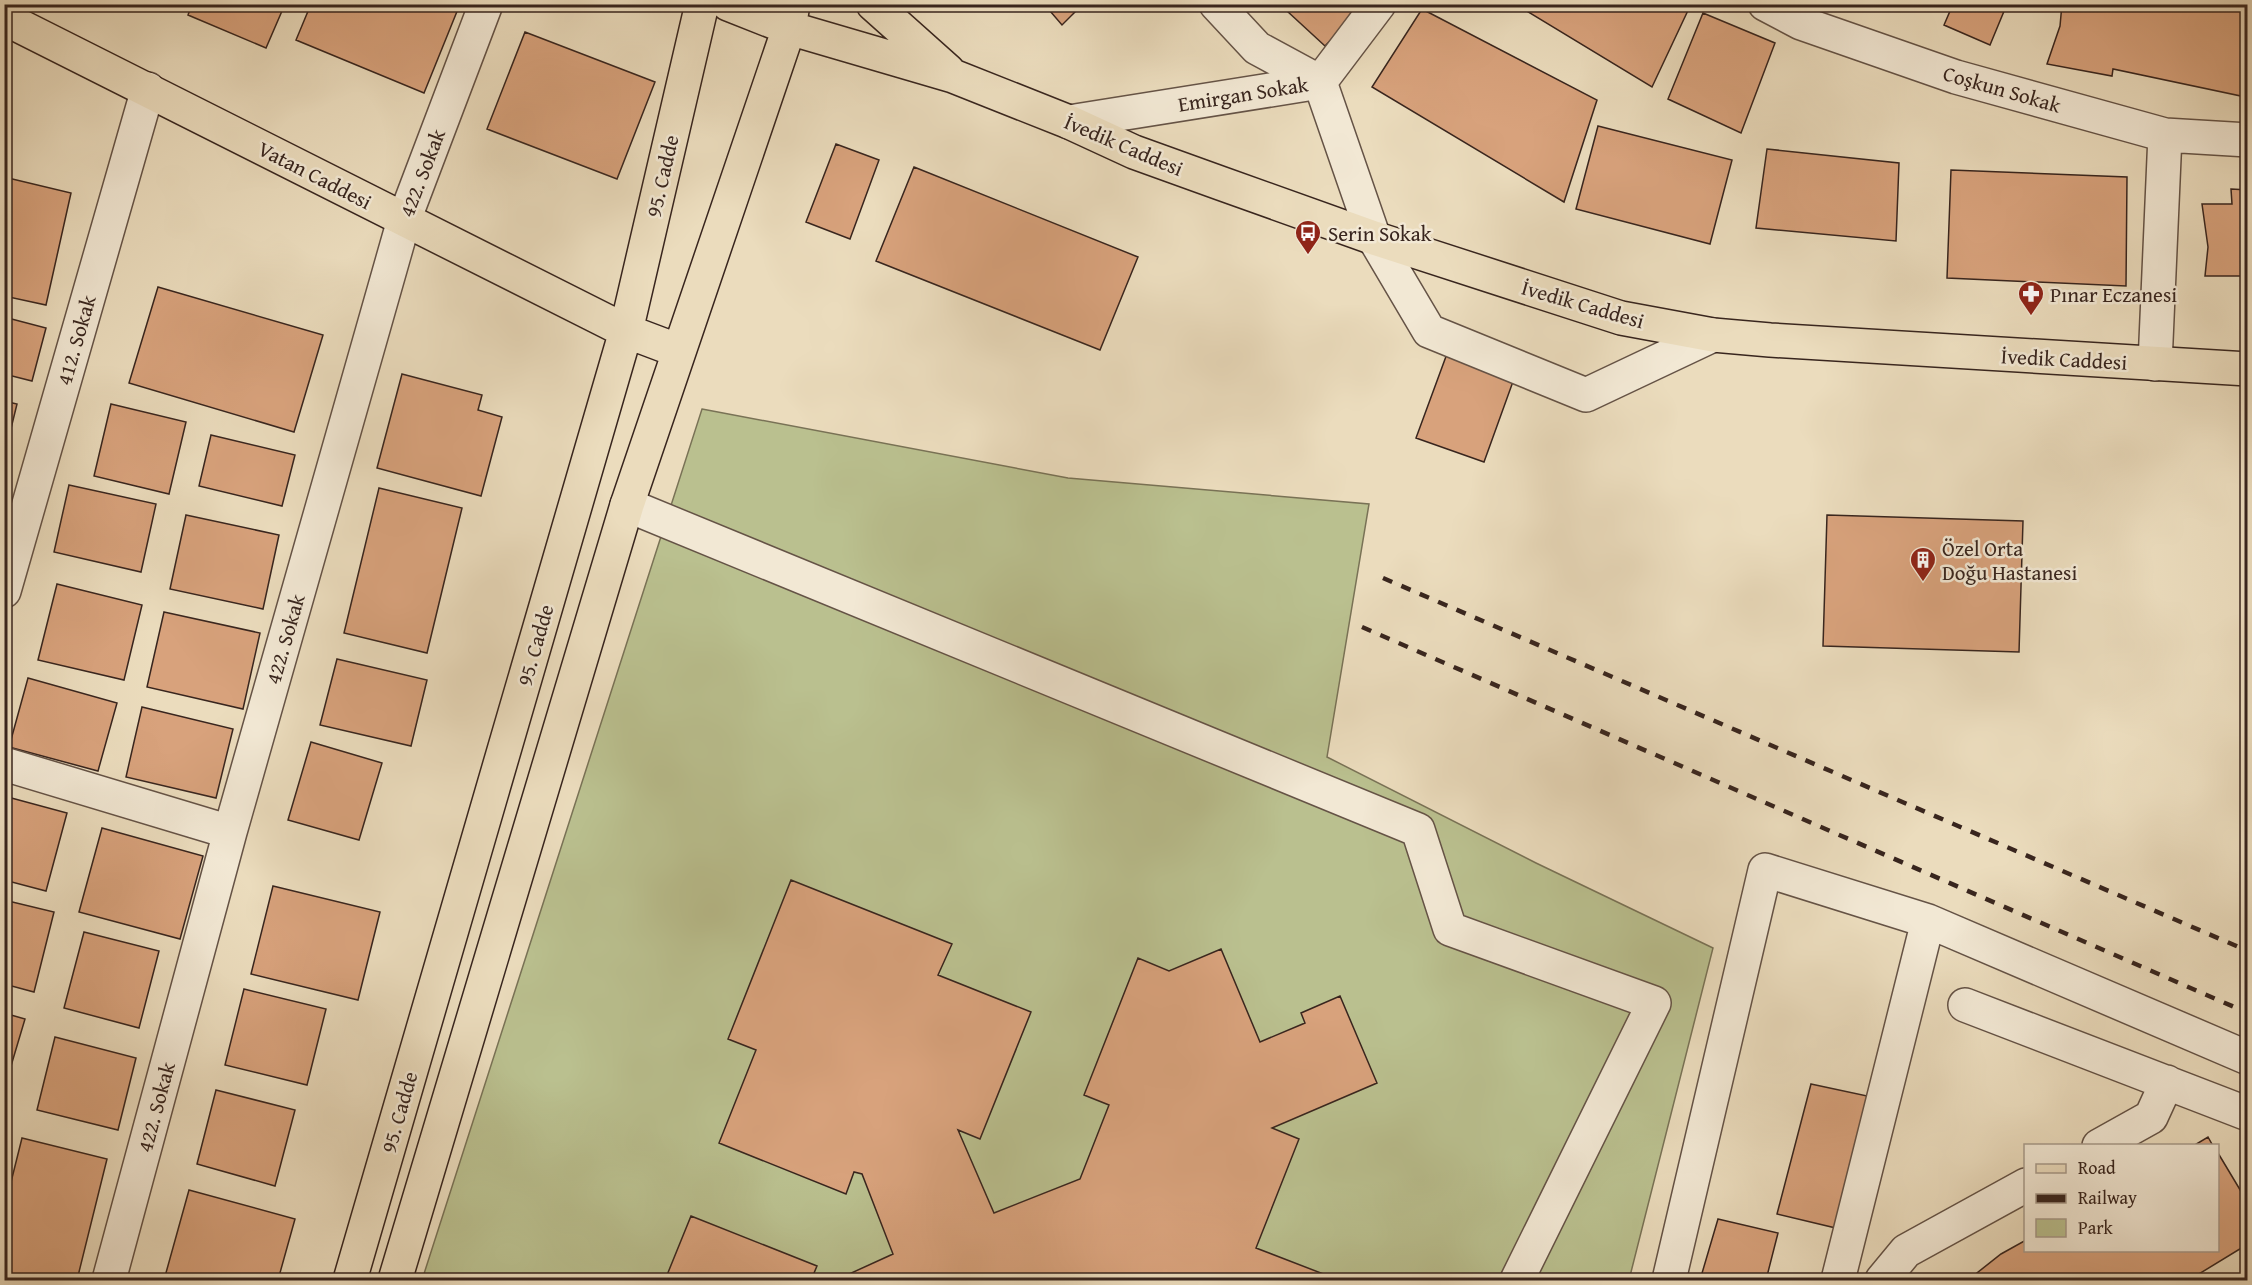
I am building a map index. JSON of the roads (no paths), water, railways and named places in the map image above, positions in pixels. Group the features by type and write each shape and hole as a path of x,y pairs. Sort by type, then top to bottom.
{"main road":[{"name":"95. Cadde","path":"350,1281 627,331 702,4"},
{"name":"İvedik Caddesi","path":"728,4 791,16 953,76 1069,122 1134,152 1374,238 1621,318 1713,335 2247,369"},
{"name":"İvedik Caddesi","path":"873,4 953,76"},
{"name":"95. Cadde","path":"395,1281 627,505 791,16"},
{"name":"Vatan Caddesi","path":"4,18 627,331 679,351"}],"street":[{"name":"422. Sokak","path":"109,1281 230,832 404,220 486,4"},
{"path":"1216,4 1257,48 1320,82 1374,238 1428,331 1586,395 1713,335"},
{"name":"Emirgan Sokak","path":"1069,122 1320,82 1379,4"},
{"name":"Coşkun Sokak","path":"1766,4 1801,23 1956,77 2164,135 2247,140"},
{"name":"412. Sokak","path":"4,591 148,89"},
{"path":"2155,364 2164,135"},
{"path":"627,505 1418,830 1450,929 1654,1003 1517,1281"},
{"path":"4,765 230,832"},
{"path":"1669,1281 1765,870 1928,921 2247,1058"},
{"path":"1838,1281 1928,921"},
{"path":"1965,1005 2247,1114"},
{"path":"2103,1144 2151,1118 2167,1082"},
{"path":"1882,1281 1906,1251 2024,1186"}],"railway":[{"path":"1383,578 2248,951"},
{"path":"1362,627 2248,1013"}],"place":[{"name":"Serin Sokak","path":"1308,256"},
{"name":"Pınar Eczanesi","path":"2031,317"},
{"name":"Özel Orta Doğu Hastanesi","path":"1923,583"}]}
